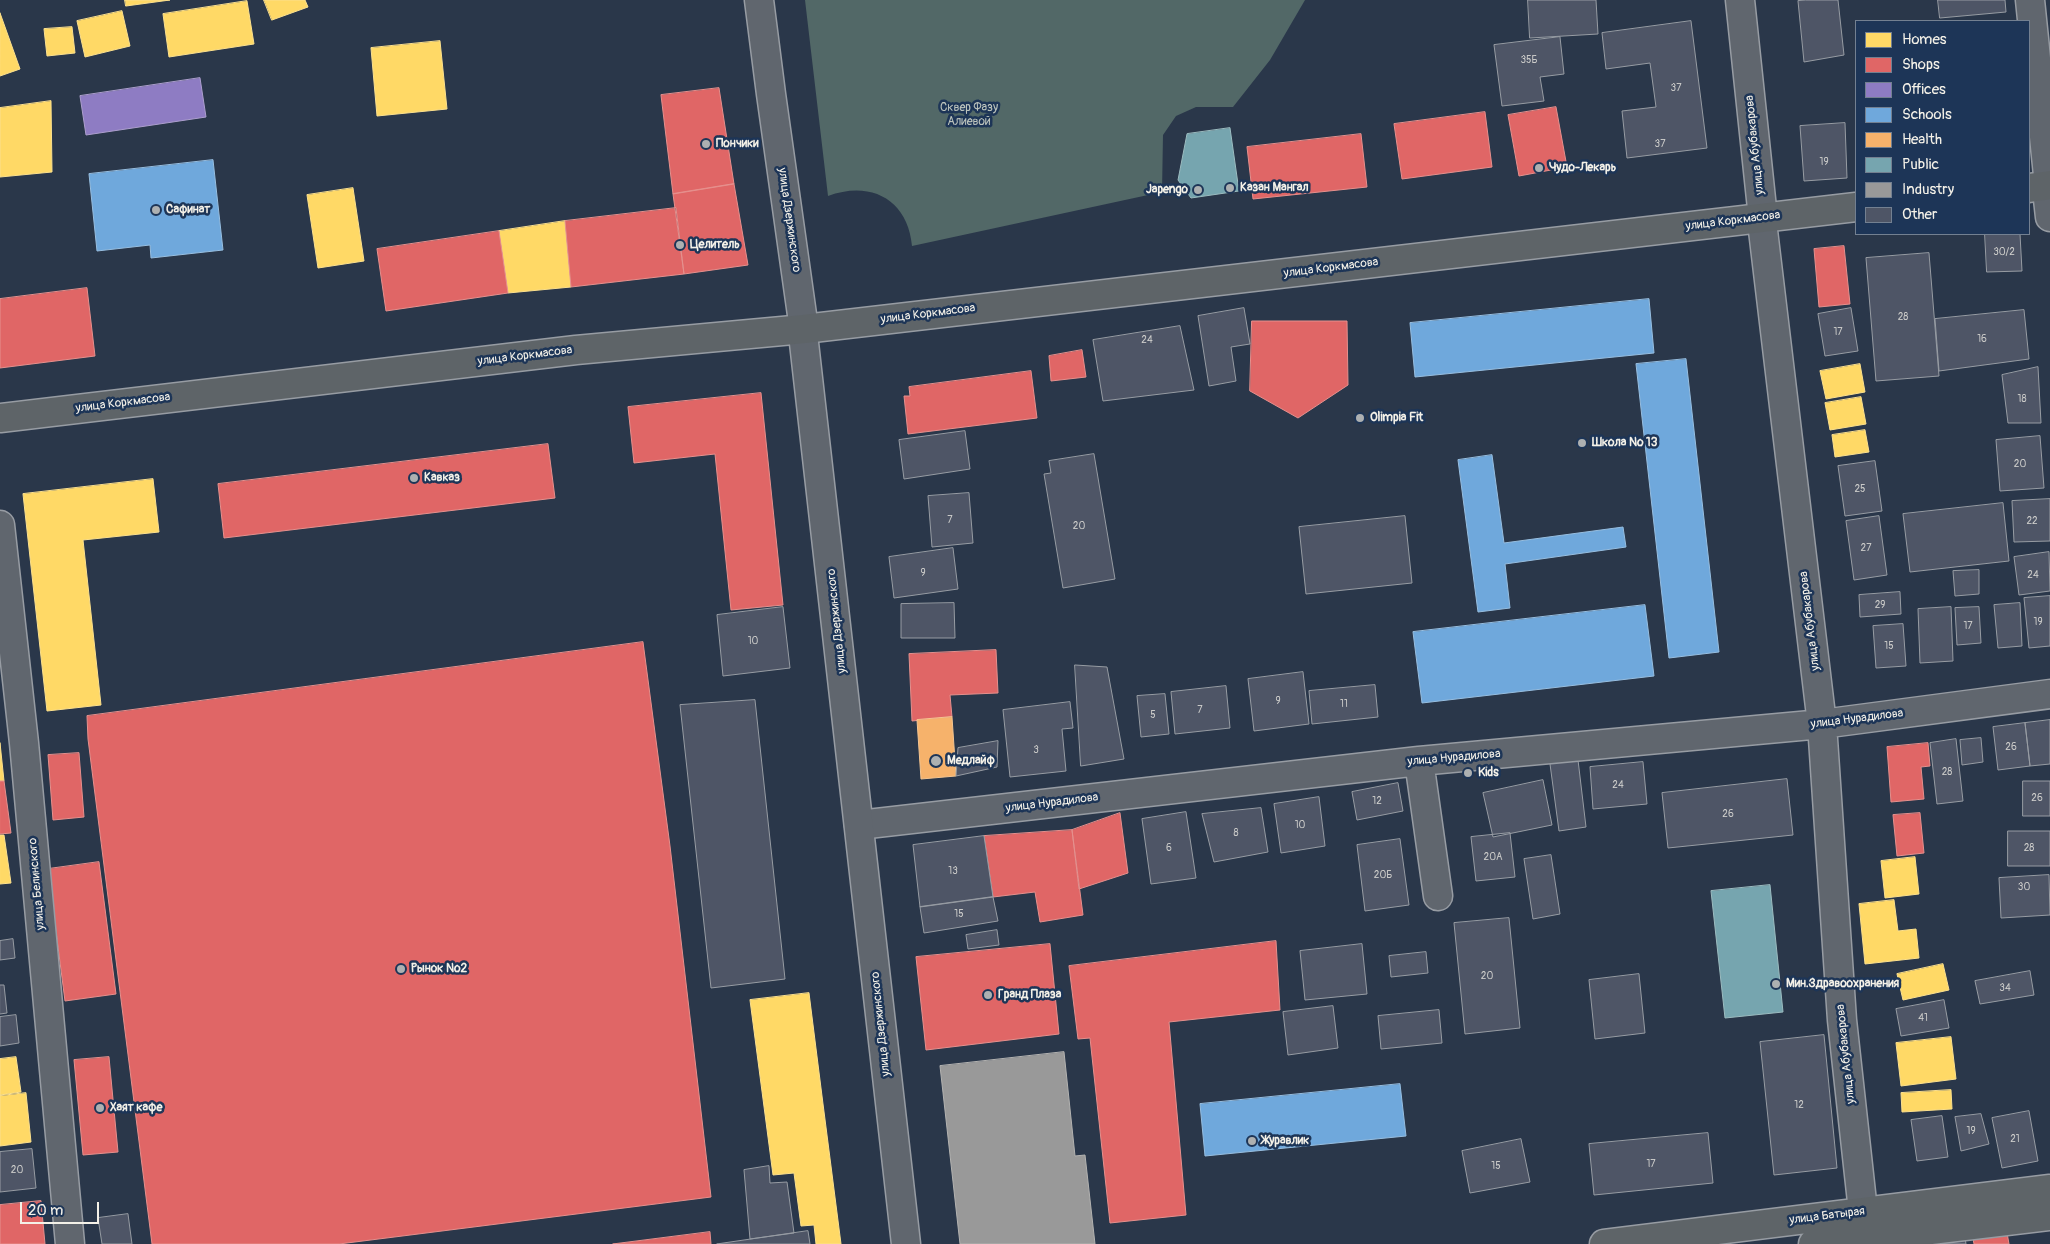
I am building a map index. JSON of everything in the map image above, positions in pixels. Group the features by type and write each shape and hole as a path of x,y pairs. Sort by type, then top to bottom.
{"main road":[{"name":"улица Коркмасова","path":"0,418 576,350 804,329 1855,207"},
{"name":"улица Батырая","path":"1813,1244 2050,1189"},
{"name":"улица Батырая","path":"1604,1244 1863,1231 2050,1216"}],"street":[{"name":"улица Дзержинского","path":"759,0 770,94 804,329 906,1244"},
{"name":"улица Абубакарова","path":"1740,0 1762,222 1822,724 1842,1020 1863,1231"},
{"path":"2030,0 2043,186 2048,190 2050,217"},
{"name":"улица Белинского","path":"0,525 24,743 70,1244"},
{"name":"улица Нурадилова","path":"859,825 1419,761 1822,724 2050,694"},
{"path":"1419,761 1438,896"}],"green space":[{"name":"Сквер Фазу Алиевой","path":"805,0 1305,0 1270,60 1233,107 1196,107 1176,116 1163,135 1162,192 912,246 909,230 903,216 895,205 884,197 872,192 858,190 828,196"}],"building: Homes":[{"path":"125,0 170,0 126,6"},
{"path":"264,0 305,0 308,7 272,20"},
{"path":"247,1 254,44 169,57 163,14"},
{"path":"122,11 130,46 85,57 77,21"},
{"path":"0,13 20,69 0,76"},
{"path":"72,27 75,53 47,56 44,29"},
{"path":"440,41 447,109 377,116 371,48"},
{"path":"51,101 52,172 0,177 0,108"},
{"path":"353,188 364,261 318,268 307,195"},
{"path":"565,221 571,287 508,293 499,231"},
{"path":"1860,364 1865,392 1826,399 1820,371"},
{"path":"1861,397 1866,424 1830,430 1825,403"},
{"path":"1865,430 1869,452 1835,457 1832,435"},
{"path":"153,479 159,532 83,540 101,705 47,711 23,494"},
{"path":"0,743 4,781 0,781"},
{"path":"0,835 4,835 11,883 0,884"},
{"path":"1915,857 1919,894 1885,898 1881,861"},
{"path":"1894,900 1898,931 1916,929 1919,958 1865,964 1859,904"},
{"path":"1943,964 1949,990 1903,1000 1897,974"},
{"path":"809,993 841,1244 816,1244 814,1225 801,1226 794,1173 773,1175 750,1000"},
{"path":"1951,1037 1956,1079 1901,1086 1896,1043"},
{"path":"16,1057 21,1092 0,1095 0,1059"},
{"path":"1951,1090 1952,1109 1902,1112 1901,1093"},
{"path":"26,1093 31,1142 0,1146 0,1096"}],"building: Shops":[{"path":"719,88 734,184 673,194 661,95"},
{"path":"1556,107 1567,167 1519,176 1508,115"},
{"path":"1485,112 1492,167 1402,179 1394,124"},
{"path":"1361,134 1367,187 1253,199 1247,147"},
{"path":"734,184 748,265 684,274 673,194"},
{"path":"676,208 684,274 571,287 565,221"},
{"path":"499,231 508,293 386,311 377,249"},
{"path":"1844,246 1850,304 1819,307 1814,249"},
{"path":"87,288 95,356 0,368 0,299"},
{"path":"1252,321 1347,321 1348,385 1298,418 1250,391"},
{"path":"1082,350 1086,377 1051,381 1049,356"},
{"path":"1031,371 1037,418 908,434 904,396 910,396 909,387"},
{"path":"761,393 783,605 731,610 715,454 634,463 628,407"},
{"path":"548,444 555,498 224,538 218,484"},
{"name":"Рынок №2","path":"643,642 670,846 711,1197 339,1244 152,1244 88,739 87,716"},
{"path":"996,650 998,693 950,695 952,717 912,721 909,654"},
{"path":"1928,743 1930,766 1921,767 1924,799 1891,802 1887,747"},
{"path":"79,753 84,817 53,820 48,755"},
{"path":"0,781 4,781 11,833 0,834"},
{"path":"1120,813 1128,873 1079,889 1072,830"},
{"path":"1920,813 1924,853 1897,856 1893,815"},
{"path":"1072,830 1083,915 1040,922 1035,892 993,897 984,836"},
{"path":"99,862 116,994 65,1001 48,869"},
{"path":"1276,941 1280,1010 1169,1022 1186,1215 1110,1223 1090,1038 1078,1039 1069,966"},
{"name":"Гранд Плаза","path":"1050,944 1059,1034 926,1050 916,957"},
{"path":"109,1057 118,1152 83,1155 74,1060"},
{"path":"41,1201 45,1244 0,1244 0,1205"},
{"path":"2006,1227 2009,1244 1974,1244 1972,1233"},
{"path":"710,1232 711,1244 613,1244"}],"building: Offices":[{"path":"200,78 206,117 86,135 80,96"}],"building: Schools":[{"name":"Сафинат","path":"213,160 223,250 151,258 150,245 97,251 89,174"},
{"path":"1649,299 1654,353 1415,377 1410,323"},
{"path":"1686,359 1719,652 1669,658 1636,364"},
{"path":"1492,455 1504,543 1623,527 1626,547 1505,564 1510,608 1478,612 1458,460"},
{"path":"1645,605 1654,676 1422,703 1413,632"},
{"path":"1400,1084 1406,1136 1205,1156 1200,1104"}],"building: Health":[{"path":"952,717 956,776 921,779 917,720"}],"building: Public":[{"path":"1230,128 1239,191 1191,198 1178,180 1187,134"},
{"path":"1770,885 1783,1012 1725,1018 1711,891"}],"building: Industry":[{"path":"1064,1052 1075,1156 1085,1155 1095,1244 960,1244 940,1066"}],"building: Other":[{"path":"1528,0 1596,0 1598,34 1530,38"},
{"path":"1838,0 1844,55 1804,62 1798,1"},
{"path":"1938,0 2005,0 2006,12 1940,18"},
{"path":"1691,21 1707,148 1627,158 1622,111 1656,107 1650,63 1606,69 1602,33"},
{"path":"1560,37 1564,74 1540,77 1544,101 1502,106 1494,45"},
{"path":"1845,123 1847,178 1804,181 1800,126"},
{"path":"1985,235 2020,235 2022,271 1987,272"},
{"path":"1929,253 1939,376 1876,381 1866,258"},
{"path":"1244,308 1250,344 1231,347 1236,381 1209,386 1198,316"},
{"path":"1851,308 1858,351 1825,356 1818,314"},
{"path":"2024,310 2029,359 1939,371 1935,319"},
{"path":"1180,326 1194,390 1103,401 1093,340"},
{"path":"2038,367 2041,423 2008,423 2002,375"},
{"path":"965,431 970,469 904,479 899,440"},
{"path":"2040,436 2044,488 2000,491 1996,440"},
{"path":"1094,454 1115,579 1063,588 1044,474 1051,473 1049,461"},
{"path":"1875,461 1882,511 1845,516 1838,466"},
{"path":"969,493 973,543 932,547 928,496"},
{"path":"2050,499 2050,541 2014,542 2012,501"},
{"path":"2003,503 2009,561 1910,572 1903,514"},
{"path":"1405,516 1412,583 1306,594 1299,527"},
{"path":"1879,516 1887,575 1854,580 1846,521"},
{"path":"953,548 958,589 894,598 889,557"},
{"path":"2049,552 2050,591 2019,595 2014,557"},
{"path":"1979,570 1979,594 1955,596 1953,571"},
{"path":"1900,592 1901,614 1860,617 1859,595"},
{"path":"2050,596 2050,646 2029,648 2024,598"},
{"path":"954,603 955,638 901,638 901,604"},
{"path":"2020,603 2022,646 1998,648 1994,605"},
{"path":"783,607 790,668 723,676 717,615"},
{"path":"1951,607 1953,661 1920,663 1918,609"},
{"path":"1979,607 1981,643 1957,645 1955,608"},
{"path":"1903,624 1906,666 1876,668 1873,626"},
{"path":"1075,665 1107,667 1124,759 1081,766"},
{"path":"1303,672 1309,724 1254,731 1248,679"},
{"path":"1375,685 1378,717 1312,724 1309,691"},
{"path":"1226,686 1230,728 1175,734 1171,692"},
{"path":"1165,694 1169,734 1141,737 1137,696"},
{"path":"755,700 785,979 711,988 680,705"},
{"path":"1070,702 1073,728 1062,729 1066,771 1010,777 1003,710"},
{"path":"2050,720 2050,764 2030,766 2025,723"},
{"path":"2025,723 2030,766 1998,770 1993,727"},
{"path":"1981,738 1983,762 1962,765 1960,740"},
{"path":"1956,739 1963,801 1937,804 1930,743"},
{"path":"998,741 997,767 956,776 958,748"},
{"path":"1578,760 1586,827 1559,831 1550,764"},
{"path":"1643,762 1647,804 1593,809 1590,767"},
{"path":"1787,779 1793,835 1668,848 1662,793"},
{"path":"1543,780 1552,825 1493,837 1483,793"},
{"path":"2023,781 2050,781 2050,816 2023,816"},
{"path":"1398,783 1403,811 1357,820 1352,792"},
{"path":"1319,797 1325,846 1281,853 1274,804"},
{"path":"1261,808 1268,852 1214,862 1202,814"},
{"path":"1186,812 1196,878 1151,884 1142,819"},
{"path":"2008,831 2050,831 2050,866 2008,866"},
{"path":"1510,833 1515,877 1476,881 1471,837"},
{"path":"984,836 993,897 920,907 913,845"},
{"path":"1400,839 1409,905 1365,911 1357,845"},
{"path":"1551,855 1560,914 1533,919 1524,859"},
{"path":"2049,875 2050,915 2001,918 1999,878"},
{"path":"993,897 998,921 924,933 920,907"},
{"path":"1509,918 1520,1028 1465,1034 1454,923"},
{"path":"997,930 999,945 968,949 966,935"},
{"path":"13,939 15,958 0,960 0,941"},
{"path":"1362,944 1367,994 1305,1000 1300,951"},
{"path":"1426,952 1428,973 1391,977 1389,956"},
{"path":"2030,971 2034,995 1980,1004 1975,981"},
{"path":"1639,974 1645,1033 1595,1039 1589,980"},
{"path":"0,985 4,985 7,1013 0,1014"},
{"path":"1944,1000 1949,1028 1901,1036 1896,1009"},
{"path":"1333,1006 1338,1048 1288,1055 1283,1012"},
{"path":"1439,1010 1442,1043 1381,1049 1378,1016"},
{"path":"16,1015 19,1043 0,1046 0,1017"},
{"path":"1824,1035 1837,1168 1774,1175 1760,1042"},
{"path":"2029,1111 2038,1161 2002,1168 1992,1118"},
{"path":"1981,1114 1989,1144 1961,1151 1955,1117"},
{"path":"1942,1116 1948,1157 1917,1161 1911,1120"},
{"path":"1708,1133 1713,1183 1594,1195 1589,1144"},
{"path":"1521,1139 1530,1182 1470,1193 1462,1151"},
{"path":"32,1149 36,1188 0,1192 0,1152"},
{"path":"769,1166 770,1183 787,1182 794,1233 750,1239 744,1170"},
{"path":"128,1214 132,1244 102,1244 98,1218"},
{"path":"808,1231 810,1244 717,1244"},
{"path":"1965,1238 1966,1244 1939,1244 1939,1241"}],"place":[{"name":"Пончики","path":"706,144"},
{"name":"Чудо-Лекарь","path":"1539,168"},
{"name":"Казан Мангал","path":"1230,188"},
{"name":"Japengo","path":"1198,190"},
{"name":"Сафинат","path":"156,210"},
{"name":"Целитель","path":"680,245"},
{"name":"Olimpia Fit","path":"1360,418"},
{"name":"Школа № 13","path":"1582,443"},
{"name":"Кавказ","path":"414,478"},
{"name":"Медлайф","path":"936,761"},
{"name":"Kids","path":"1468,773"},
{"name":"Рынок №2","path":"401,969"},
{"name":"Мин.Здравоохранения","path":"1776,984"},
{"name":"Гранд Плаза","path":"988,995"},
{"name":"Хаят кафе","path":"100,1108"},
{"name":"Журавлик","path":"1252,1141"}]}
